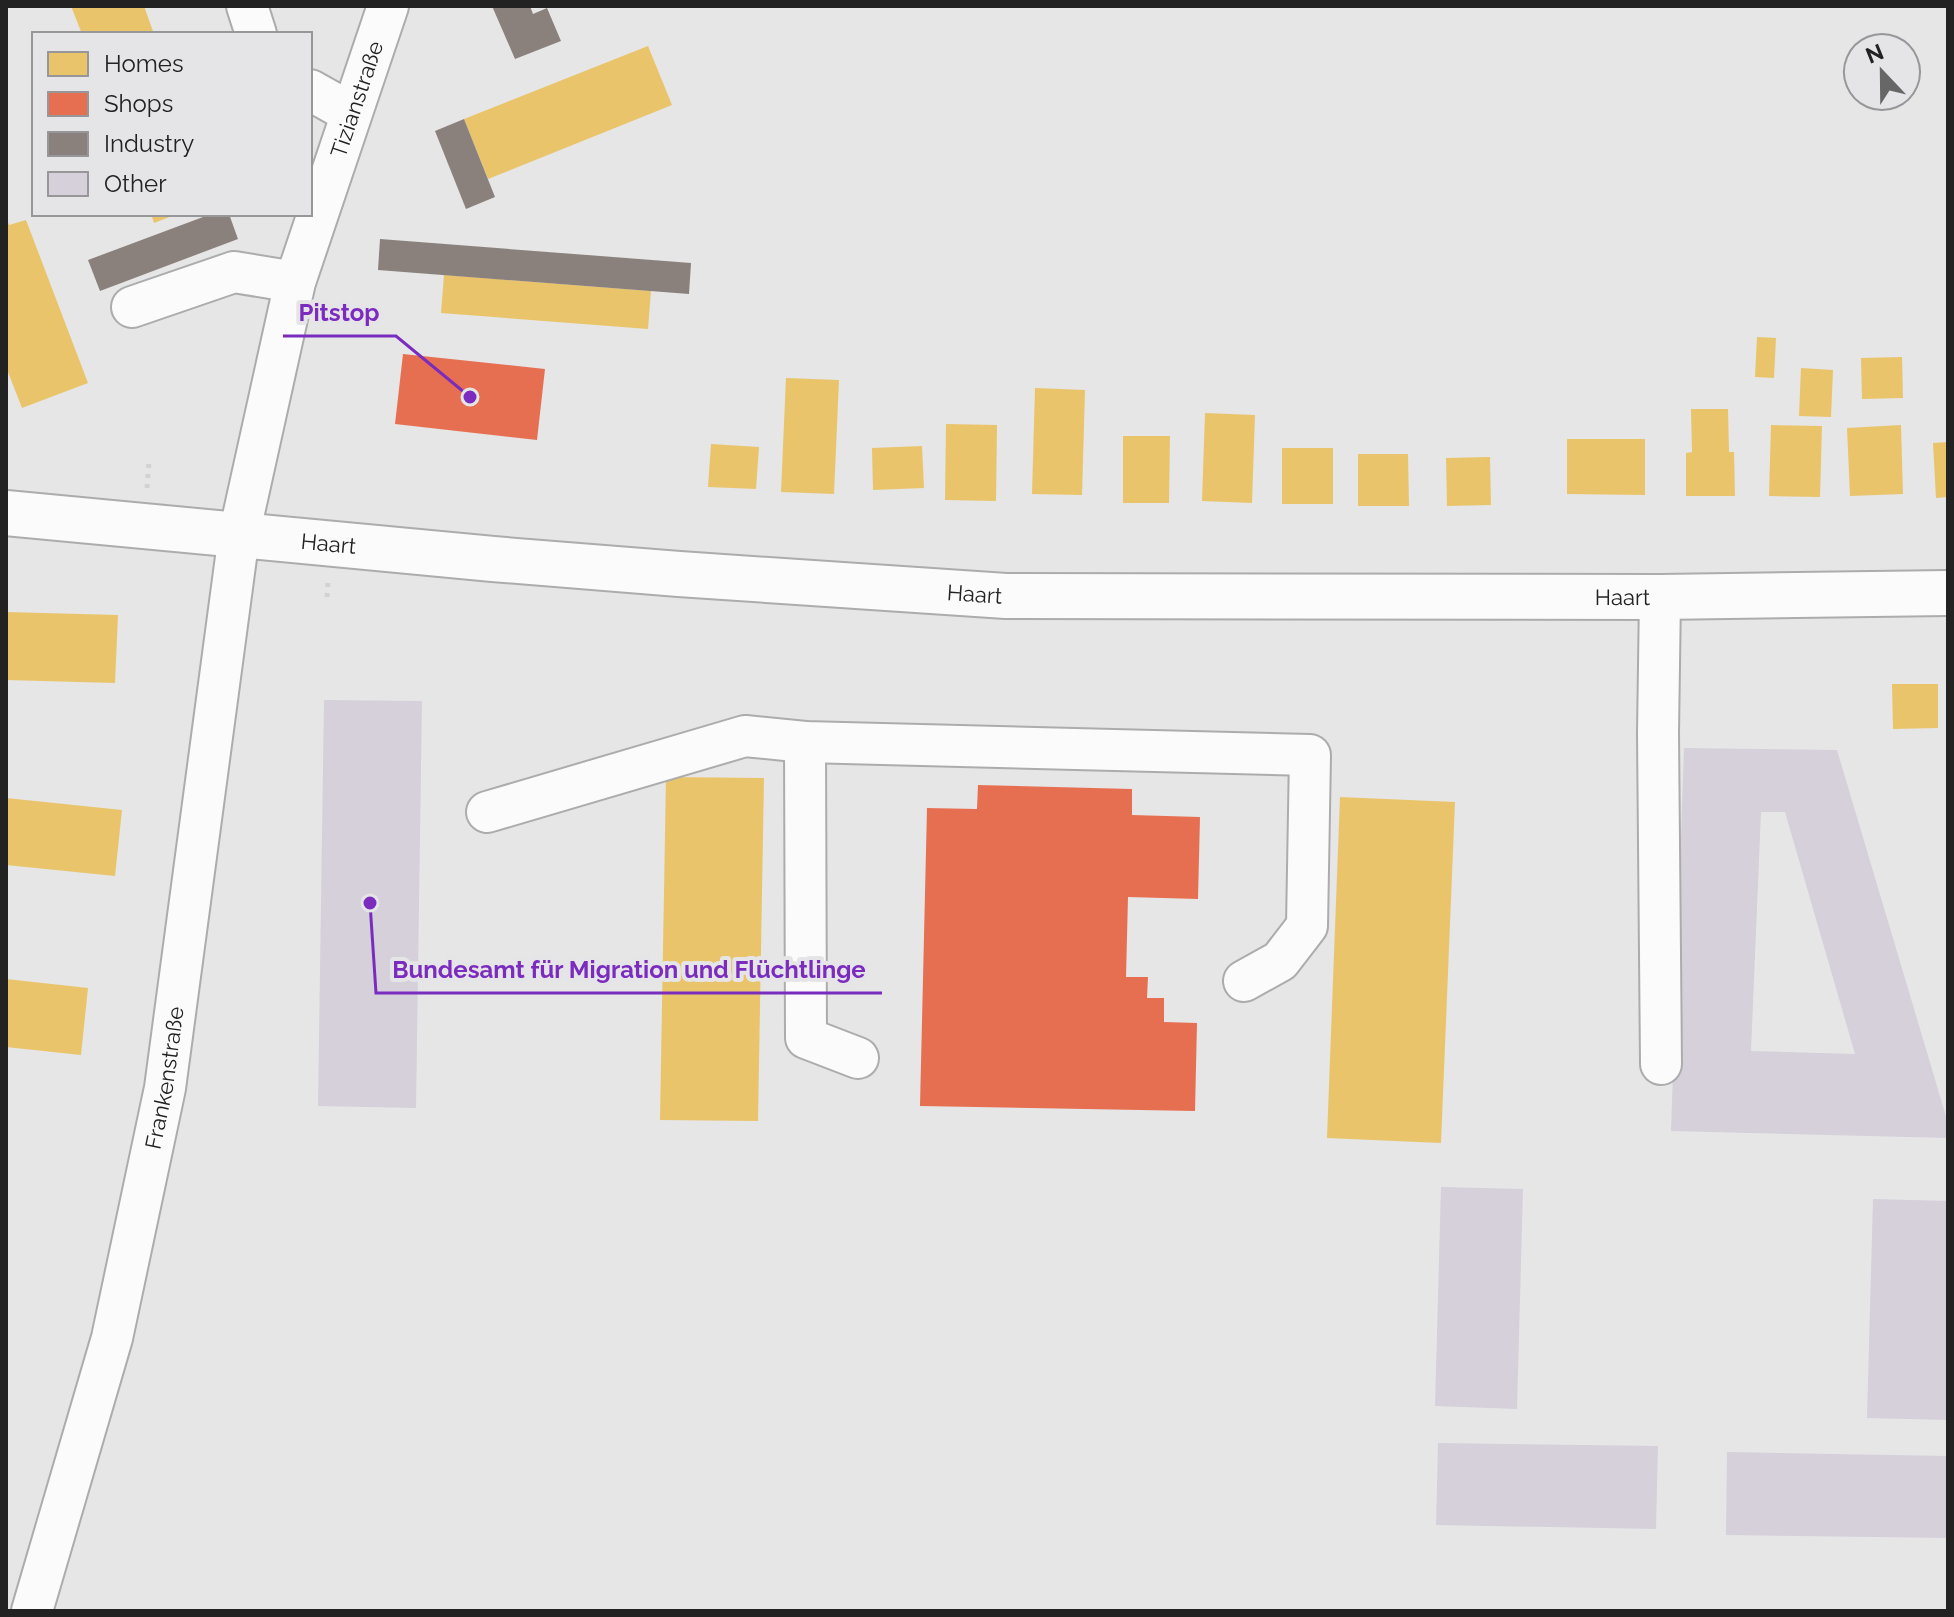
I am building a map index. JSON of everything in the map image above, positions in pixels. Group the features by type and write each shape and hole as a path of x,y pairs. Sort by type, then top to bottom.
{"main road":[{"name":"Haart","path":"6,513 508,561 1006,596 1660,597 1948,593"}],"street":[{"path":"247,6 255,32"},
{"name":"Tizianstraße","path":"239,535 295,282 388,6"},
{"path":"312,91 351,113"},
{"path":"132,307 234,272 295,282"},
{"name":"Frankenstraße","path":"32,1611 112,1338 165,1088 239,535"},
{"path":"1660,597 1661,1064"},
{"path":"487,812 745,736 805,742 1310,755 1307,926 1280,961 1244,981"},
{"path":"805,742 806,1038 858,1058"},
{"path":"6,1600 18,1611"}],"building: Homes":[{"path":"71,6 144,6 153,32 81,32"},
{"path":"648,46 672,105 488,179 464,119"},
{"path":"152,216 172,216 154,223"},
{"path":"6,217 9,225 26,220 88,383 22,408 6,367"},
{"path":"444,275 651,291 648,329 441,313"},
{"path":"1757,337 1776,338 1774,378 1755,377"},
{"path":"1902,357 1903,398 1862,399 1861,358"},
{"path":"1801,368 1833,370 1831,417 1799,416"},
{"path":"786,378 839,380 834,494 781,492"},
{"path":"1035,388 1085,390 1082,495 1032,494"},
{"path":"1691,409 1728,409 1729,452 1734,452 1735,496 1686,496 1686,453 1692,452"},
{"path":"1205,413 1255,415 1252,503 1202,501"},
{"path":"946,424 997,425 996,501 945,500"},
{"path":"1771,425 1822,426 1820,497 1769,496"},
{"path":"1901,425 1903,494 1850,496 1847,428"},
{"path":"1123,436 1170,436 1169,503 1123,503"},
{"path":"1567,439 1645,439 1645,495 1567,494"},
{"path":"1948,442 1948,497 1936,498 1933,443"},
{"path":"711,444 759,447 756,489 708,487"},
{"path":"922,446 924,488 873,490 872,448"},
{"path":"1282,448 1333,448 1333,504 1282,504"},
{"path":"1358,454 1408,454 1409,506 1358,506"},
{"path":"1490,457 1491,505 1447,506 1446,458"},
{"path":"6,612 118,615 115,683 6,680"},
{"path":"1892,684 1938,684 1938,728 1893,729"},
{"path":"666,777 764,778 758,1121 660,1120"},
{"path":"1340,797 1455,802 1441,1143 1327,1138"},
{"path":"6,798 122,810 115,876 6,865"},
{"path":"6,979 88,988 81,1055 6,1047"}],"building: Shops":[{"path":"403,354 545,369 537,440 395,424"},
{"path":"978,785 1132,789 1132,815 1200,817 1198,899 1128,897 1126,977 1148,977 1147,998 1164,998 1164,1022 1197,1023 1195,1111 920,1106 927,808 977,809"}],"building: Industry":[{"path":"492,6 530,6 533,14 547,8 561,41 515,59"},
{"path":"464,119 495,197 466,209 435,131"},
{"path":"206,216 230,216 238,239 100,291 88,260"},
{"path":"380,239 691,263 689,294 378,270"}],"building: Other":[{"path":"324,700 422,701 416,1108 318,1106"},
{"path":"1684,748 1837,750 1948,1123 1948,1138 1671,1131","holes":["1761,812 1785,812 1855,1054 1751,1051"]},
{"path":"1441,1187 1523,1189 1517,1409 1435,1406"},
{"path":"1873,1199 1948,1201 1948,1420 1867,1418"},
{"path":"1438,1443 1658,1446 1656,1529 1436,1525"},
{"path":"1727,1452 1947,1456 1946,1538 1726,1535"}],"place":[{"name":"Pitstop","path":"470,397"},
{"name":"Bundesamt für Migration und Flüchtlinge","path":"370,903"}]}
